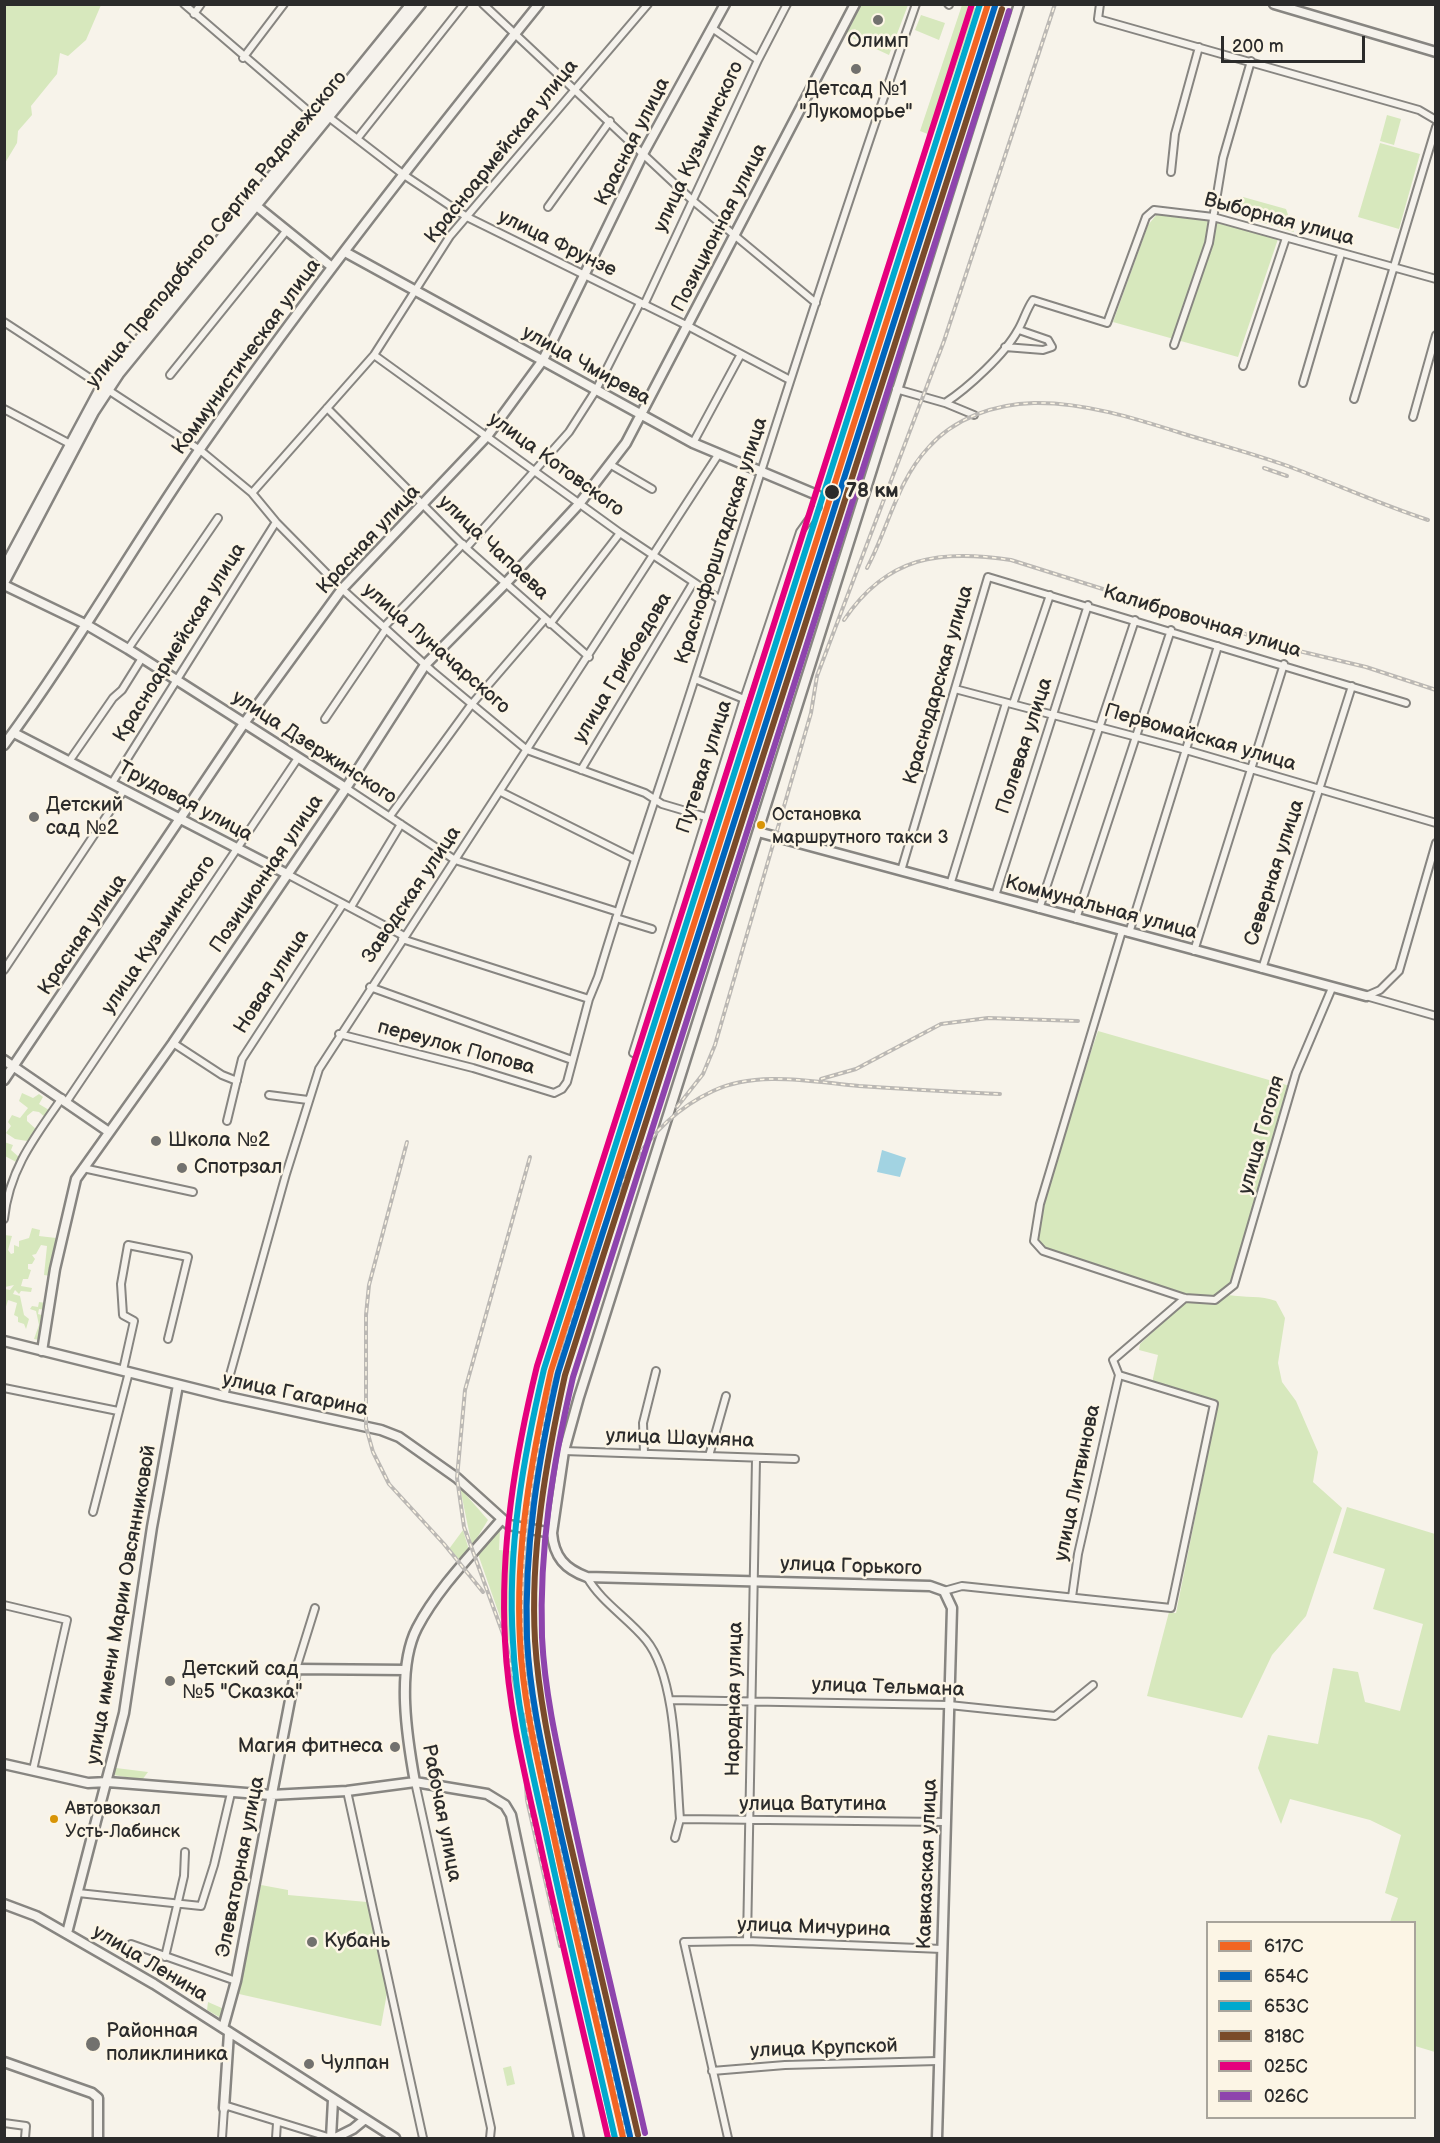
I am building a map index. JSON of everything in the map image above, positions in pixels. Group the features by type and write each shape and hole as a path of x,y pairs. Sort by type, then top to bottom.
{"street":[{"name":"улица Фрунзе","path":"184,4 243,58 323,118 357,139 404,175 467,218 687,326 790,380"},
{"path":"194,14 201,4"},
{"path":"243,58 284,4"},
{"name":"улица Преподобного Сергия Радонежского","path":"4,568 105,387 323,118 411,4"},
{"name":"улица Преподобного Сергия Радонежского","path":"323,118 422,4"},
{"path":"357,139 464,4"},
{"path":"483,4 644,152 692,200 816,303"},
{"name":"Коммунистическая улица","path":"4,745 87,625 200,450 274,344 540,4"},
{"name":"Красноармейская улица","path":"252,493 375,355 450,236 648,4"},
{"name":"Красная улица","path":"4,1080 245,722 342,589 488,435 543,360 644,152 724,4"},
{"name":"улица Кузьминского","path":"325,719 385,628 537,471 569,432 596,390 642,304 787,4"},
{"name":"Позиционная улица","path":"42,1350 70,1196 83,1168 173,1043 346,788 425,664 505,584 579,504 611,465 642,416 733,236 855,4"},
{"name":"Краснофорштадская улица","path":"562,1089 653,799 695,679 790,380 916,4"},
{"path":"675,1838 680,1819 670,1700 659,1663 648,1641 594,1590 587,1577 572,1571 562,1562 553,1546 552,1533 564,1451 855,528 896,389 1019,4"},
{"path":"1100,4 1098,19 1419,110 1436,120"},
{"path":"1274,4 1436,52"},
{"path":"712,28 758,60"},
{"path":"1171,172 1174,134 1199,47"},
{"path":"1174,345 1209,243 1223,158 1251,61"},
{"path":"548,207 610,121"},
{"path":"1354,399 1436,127"},
{"path":"254,204 332,267"},
{"name":"Выборная улица","path":"1019,330 1033,300 1107,323 1146,217 1154,210 1213,217 1436,279"},
{"path":"170,375 287,230"},
{"path":"1243,366 1287,238"},
{"name":"улица Чмирева","path":"345,252 693,443 817,495"},
{"path":"1303,383 1341,254"},
{"name":"улица Луначарского","path":"4,322 200,450 252,493 276,522 342,589 471,705 527,750 645,793 662,804 706,817"},
{"path":"945,403 957,395 1019,330 1048,340 1052,347 1043,350 1005,347"},
{"path":"1413,417 1436,335"},
{"path":"693,443 741,354"},
{"name":"улица Котовского","path":"375,355 488,435 579,504 693,584 719,599"},
{"path":"896,389 945,403 974,415"},
{"name":"улица Чапаева","path":"327,408 464,546 589,657"},
{"path":"4,409 72,445"},
{"name":"улица Преподобного Сергия Радонежского","path":"4,584 72,445"},
{"name":"Заводская улица","path":"224,1396 308,1100 319,1069 339,1034 501,792 718,454"},
{"path":"611,465 652,489"},
{"name":"Путевая улица","path":"633,1053 744,699 800,532 818,507 817,495"},
{"path":"128,649 219,518"},
{"name":"Красноармейская улица","path":"112,783 276,522"},
{"path":"390,816 471,705 548,622 620,533"},
{"name":"Калибровочная улица","path":"988,577 1284,664 1406,703"},
{"name":"Краснодарская улица","path":"901,871 988,577"},
{"name":"улица Дзержинского","path":"4,584 87,625 128,649 245,722 455,860 652,929"},
{"name":"улица Грибоедова","path":"582,770 693,584"},
{"path":"950,885 1009,704 1050,595"},
{"name":"Полевая улица","path":"995,896 1088,605"},
{"path":"1039,909 1135,620"},
{"path":"1076,919 1171,630"},
{"path":"1185,1298 1043,1251 1034,1240 1040,1204 1218,646"},
{"path":"70,760 113,698 122,690 142,658"},
{"path":"1194,951 1284,664"},
{"path":"695,679 744,699"},
{"name":"Северная улица","path":"1262,969 1352,686"},
{"name":"Первомайская улица","path":"955,689 1053,713 1135,738 1186,750 1436,823"},
{"name":"Трудовая улица","path":"14,733 70,760 403,937 589,999"},
{"name":"улица Кузьминского","path":"4,1219 7,1192 18,1163 64,1100 298,758"},
{"path":"4,970 124,790"},
{"path":"501,792 635,859"},
{"path":"351,908 401,824"},
{"name":"Коммунальная улица","path":"758,832 1436,1016"},
{"path":"1366,996 1380,990 1399,971 1436,843"},
{"name":"Новая улица","path":"227,1120 242,1059 343,904"},
{"path":"370,987 572,1060"},
{"name":"улица Гоголя","path":"1185,1298 1215,1300 1228,1292 1240,1271 1296,1073 1332,988"},
{"name":"переулок Попова","path":"339,1034 473,1068 554,1093 562,1089"},
{"path":"173,1043 222,1075 237,1081"},
{"path":"4,1060 109,1132"},
{"path":"269,1095 308,1100"},
{"path":"83,1168 194,1192"},
{"path":"93,1512 118,1411 134,1321 123,1315 121,1284 128,1245 188,1257 168,1339"},
{"name":"улица Литвинова","path":"1072,1597 1078,1554 1119,1375 1113,1360 1185,1298"},
{"name":"улица Гагарина","path":"4,1341 224,1396 374,1428 399,1437 457,1478 502,1519 515,1527 552,1533"},
{"path":"644,1453 643,1423 656,1371"},
{"name":"улица Горького","path":"587,1577 930,1586 944,1591 962,1586 1171,1608 1214,1404 1119,1375"},
{"name":"улица имени Марии Овсянниковой","path":"67,1933 108,1782 124,1713 152,1527 178,1385"},
{"path":"4,1388 118,1411"},
{"path":"709,1456 726,1396"},
{"name":"улица Шаумяна","path":"564,1451 795,1459"},
{"name":"Народная улица","path":"747,1941 756,1459"},
{"name":"Рабочая улица","path":"490,2139 491,2128 415,1782 408,1727 406,1670 417,1629 453,1577 502,1519"},
{"name":"Кавказская улица","path":"937,2139 952,1608 944,1591"},
{"path":"4,1605 67,1620 33,1770"},
{"name":"Элеваторная улица","path":"224,2107 226,2031 296,1669 315,1608"},
{"path":"296,1669 406,1670"},
{"name":"улица Тельмана","path":"670,1700 949,1705 1055,1716 1093,1685"},
{"path":"4,1764 88,1783 108,1782 271,1795 347,1791 415,1782 487,1794 505,1805 511,1815 579,2139"},
{"path":"347,1791 423,2139"},
{"path":"78,1893 201,1906 214,1865 231,1793"},
{"name":"улица Ватутина","path":"680,1819 945,1822"},
{"path":"165,1957 178,1903 185,1852"},
{"name":"улица Ленина","path":"4,1904 36,1916 67,1933 364,2120"},
{"name":"улица Мичурина","path":"712,2072 684,1942 747,1941 942,1949"},
{"path":"131,1944 236,1981"},
{"name":"улица Крупской","path":"712,2072 785,2065 938,2061"},
{"path":"4,2062 92,2093 98,2098 98,2139"},
{"path":"712,2072 728,2139"},
{"path":"333,2100 338,2128 349,2135"},
{"path":"222,2139 224,2107 332,2138 349,2135 364,2120 395,2139"},
{"path":"332,2138 334,2111"},
{"path":"276,2139 277,2123"},
{"path":"4,2124 26,2126 25,2139"}],"green space":[{"path":"5,4 101,5 86,40 68,56 60,53 57,74 31,106 32,115 18,131 17,143 5,163"},
{"name":"Олимп","path":"861,5 908,5 889,55 846,35"},
{"path":"962,5 976,8 933,136 920,131"},
{"path":"921,15 945,23 939,40 915,30"},
{"path":"1387,115 1401,119 1394,145 1380,141"},
{"path":"1380,143 1420,154 1399,229 1358,217"},
{"path":"1243,197 1286,209 1294,232 1237,215"},
{"path":"1158,213 1194,216 1278,239 1238,357 1113,322 1148,225"},
{"path":"1098,1031 1290,1086 1234,1285 1215,1300 1199,1300 1043,1251 1034,1241 1040,1204"},
{"path":"22,1093 33,1098 39,1094 43,1097 39,1104 49,1110 46,1118 39,1112 33,1111 27,1116 27,1121 37,1130 27,1141 15,1139 6,1133 11,1126 8,1122 12,1115 20,1118 28,1108 19,1101"},
{"path":"4,1142 13,1145 11,1150 20,1158 18,1163 5,1156"},
{"path":"32,1228 40,1230 39,1236 56,1238 51,1271 48,1272 51,1276 44,1275 47,1246 41,1245 36,1254 32,1255 35,1259 32,1264 28,1264 28,1269 31,1270 28,1279 23,1279 21,1286 32,1288 31,1292 21,1291 19,1294 15,1290 13,1294 20,1296 24,1315 29,1319 26,1329 14,1315 17,1303 8,1300 5,1310 5,1289 10,1290 14,1285 5,1287 5,1235 12,1236 8,1250 11,1254 14,1253 14,1245 19,1247 19,1241 29,1238"},
{"path":"1228,1295 1276,1301 1285,1318 1278,1363 1282,1382 1296,1401 1318,1452 1313,1482 1342,1508 1306,1616 1272,1655 1242,1718 1147,1696 1169,1612 1176,1613 1218,1403 1152,1383 1158,1355 1139,1350 1140,1344 1189,1298 1216,1302"},
{"path":"39,1302 46,1303 45,1310 39,1309 38,1314 45,1316 39,1340 34,1339 39,1325 36,1311 30,1309 32,1306 38,1307"},
{"path":"460,1488 488,1520 472,1546"},
{"path":"1347,1507 1435,1534 1435,2052 1416,2046 1416,1921 1390,1921 1398,1898 1385,1893 1401,1835 1370,1820 1290,1799 1281,1824 1258,1768 1268,1735 1318,1744 1333,1668 1358,1672 1365,1702 1400,1711 1423,1624 1373,1609 1385,1569 1333,1553"},
{"path":"463,1530 469,1550 461,1562 449,1549"},
{"path":"500,1530 499,1550 515,1551 514,1657 478,1554"},
{"path":"116,1768 148,1772 142,1780 114,1775"},
{"name":"Кубань","path":"261,1885 288,1890 288,1895 367,1902 387,1993 381,2026 239,1994"},
{"path":"208,2002 224,2009 221,2018 207,2010"},
{"path":"511,2066 515,2084 507,2086 503,2068"}],"water":[{"path":"882,1150 906,1158 900,1177 877,1172"}],"railway":[{"path":"677,1107 703,1074 715,1045 811,713 817,676 944,341 1055,4"},
{"path":"867,568 908,475 938,437 976,415 1019,404 1072,405 1129,417 1280,463 1428,520"},
{"path":"1264,468 1287,476"},
{"path":"844,620 878,582 897,570 917,562 938,557 961,556 1011,560 1299,651 1366,667 1436,690"},
{"path":"821,1079 856,1069 941,1024 988,1018 1078,1021"},
{"path":"627,2138 542,1767 530,1706 522,1614 527,1526 540,1443 572,1320 606,1221 630,1169 645,1146 663,1125 686,1106 713,1091 730,1085 766,1079 785,1079 859,1086 1000,1094"},
{"path":"407,1142 369,1285 366,1315 366,1427 373,1452 389,1484 444,1544 483,1592"},
{"path":"522,1720 506,1642 464,1527 457,1478 465,1390 530,1157"},
{"path":"526,1714 530,1758 614,2138"},
{"path":"525,1773 527,1800 560,1946"}],"transit line":[{"name":"025С","path":"608,2138 527,1782 509,1688 505,1641 505,1571 516,1468 537,1366 972,4"},
{"name":"653С","path":"615,2138 535,1787 517,1691 513,1642 512,1573 523,1470 544,1369 980,4"},
{"name":"617C","path":"623,2138 560,1867 524,1688 520,1641 520,1573 531,1471 551,1371 988,4"},
{"name":"654С","path":"630,2136 559,1826 531,1686 527,1638 528,1571 530,1538 544,1439 558,1373 995,6"},
{"name":"818С","path":"638,2135 567,1829 540,1688 534,1607 537,1540 546,1474 565,1375 1002,9"},
{"name":"026С","path":"645,2133 582,1863 546,1684 542,1637 543,1571 545,1538 559,1441 573,1377 1009,11"}],"place":[{"name":"Олимп","path":"878,20"},
{"name":"Детсад №1 \"Лукоморье\"","path":"856,69"},
{"name":"78 км","path":"832,492"},
{"name":"Детский сад №2","path":"34,817"},
{"name":"Остановка маршрутного такси 3","path":"761,825"},
{"name":"Школа №2","path":"156,1141"},
{"name":"Спотрзал","path":"182,1168"},
{"name":"Детский сад №5 \"Сказка\"","path":"170,1681"},
{"name":"Магия фитнеса","path":"395,1747"},
{"name":"Автовокзал Усть-Лабинск","path":"54,1819"},
{"name":"Кубань","path":"312,1942"},
{"name":"Районная поликлиника","path":"93,2044"},
{"name":"Чулпан","path":"309,2064"}]}
